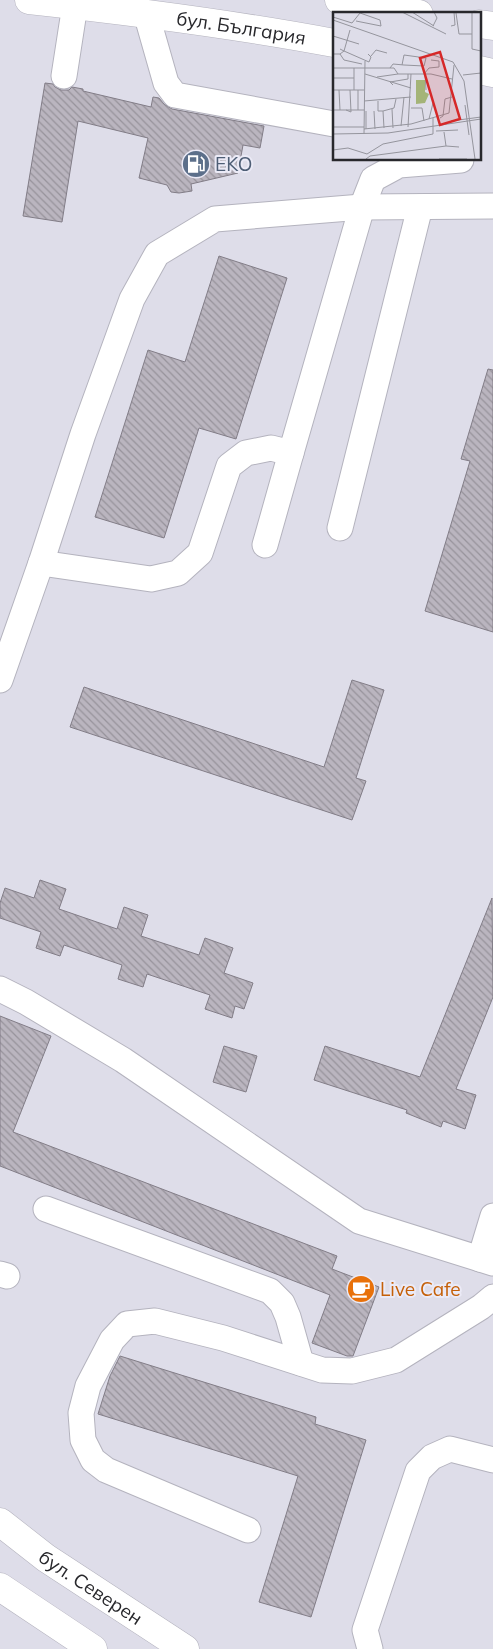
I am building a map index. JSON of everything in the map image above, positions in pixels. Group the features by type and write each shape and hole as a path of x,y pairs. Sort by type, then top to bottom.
{"main road":[{"name":"бул. България","path":"29,0 146,13 333,43"},
{"path":"339,0 408,12"},
{"path":"480,24 493,26"},
{"path":"480,70 493,73"},
{"name":"бул. Северен","path":"0,1522 46,1558 185,1649"},
{"path":"0,1587 93,1649"}],"street":[{"path":"64,76 75,5"},
{"path":"146,13 166,83 175,95 333,124"},
{"path":"265,545 362,207 373,179 399,165 461,160"},
{"path":"0,680 83,434 132,299 157,254 216,219 362,207 493,206"},
{"path":"340,528 420,207"},
{"path":"41,563 151,579 178,573 200,553 229,466 246,453 271,448 291,453"},
{"path":"0,989 26,1002 123,1060 359,1221 486,1261 493,1216"},
{"path":"46,1209 270,1291 282,1303 301,1363"},
{"path":"248,1530 106,1470 93,1460 83,1440 81,1413 88,1386 112,1340 127,1324 156,1320 223,1338 322,1370 352,1371 396,1360 481,1307 493,1297"},
{"path":"370,1649 365,1630 418,1471 432,1457 450,1449 493,1460"}],"building":[{"path":"45,83 53,84 61,90 69,90 72,87 83,89 83,91 151,107 153,97 159,98 172,109 264,126 260,148 243,145 238,173 191,184 192,191 171,192 167,185 139,178 148,138 78,121 62,222 23,216"},
{"path":"219,256 287,278 236,439 199,428 164,538 95,517 148,350 185,362"},
{"path":"488,369 493,370 493,632 425,611 470,461 461,459"},
{"path":"352,680 384,690 356,778 366,781 352,820 70,727 84,687 324,767"},
{"path":"40,880 66,889 59,909 117,929 124,907 148,915 141,936 199,955 205,938 233,948 224,973 253,983 244,1009 235,1006 232,1018 205,1009 210,995 147,974 143,987 118,979 122,965 64,945 60,956 36,948 41,932 0,918 0,903 5,888 34,898"},
{"path":"492,898 493,997 456,1089 476,1095 465,1129 443,1121 441,1127 406,1113 407,1110 314,1080 325,1046 420,1077"},
{"path":"0,1016 51,1036 13,1132 337,1256 332,1269 379,1287 353,1356 347,1356 312,1343 330,1295 0,1166"},
{"path":"224,1046 257,1056 246,1092 213,1082"},
{"path":"120,1356 316,1417 315,1424 366,1440 311,1617 259,1602 298,1476 98,1414 110,1376"}],"place":[{"name":"EKO","path":"196,164"},
{"name":"Live Cafe","path":"361,1289"}]}
